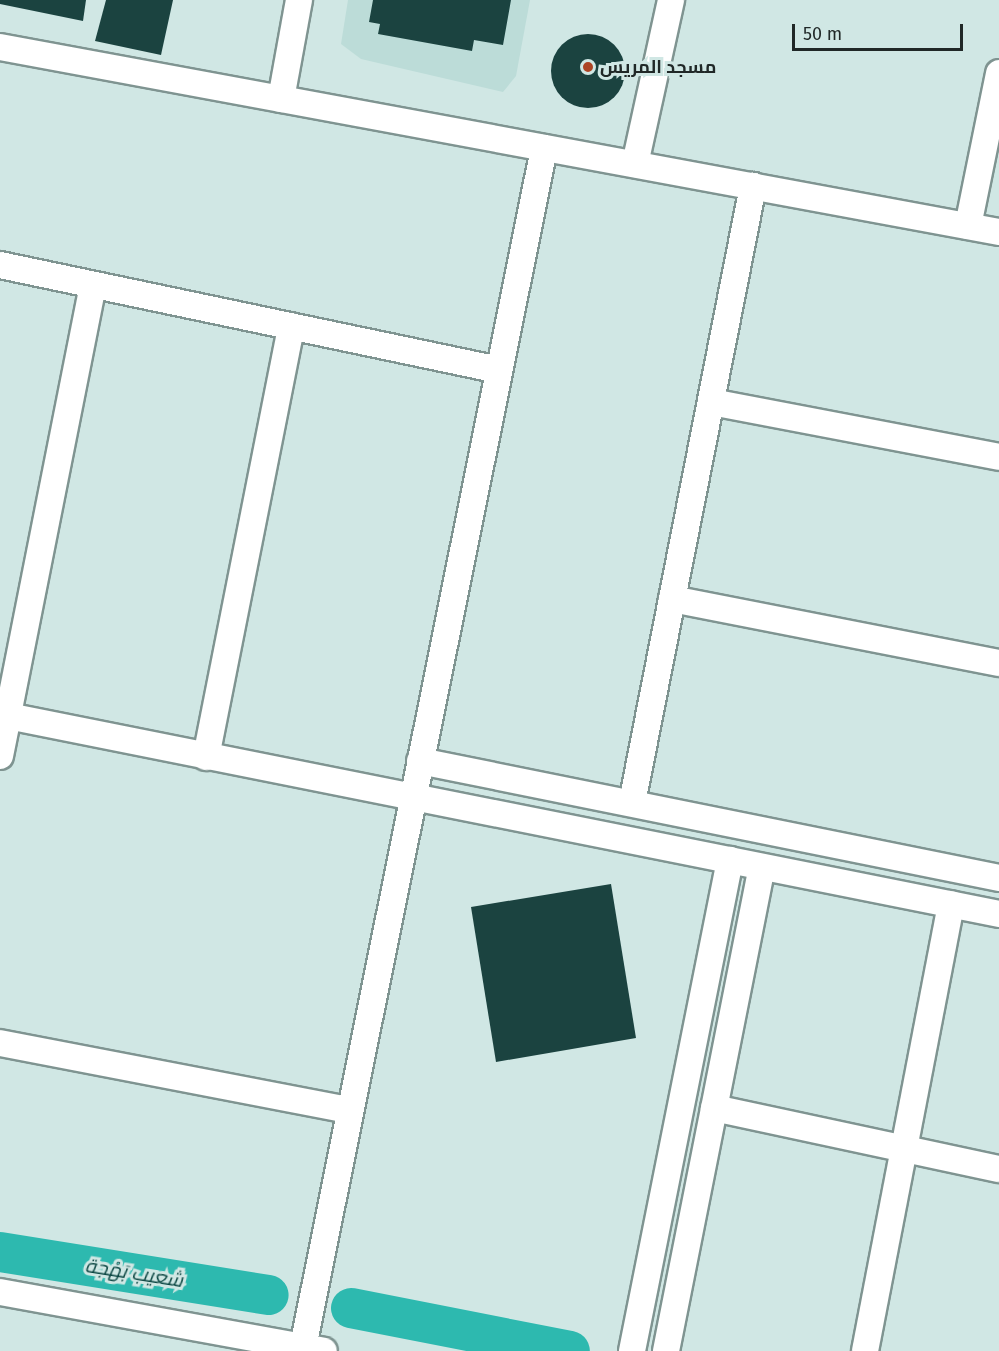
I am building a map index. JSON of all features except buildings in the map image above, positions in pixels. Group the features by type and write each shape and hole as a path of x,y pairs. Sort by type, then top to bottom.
{"street":[{"path":"281,99 298,0"},
{"path":"635,164 671,0"},
{"path":"0,47 999,232"},
{"path":"968,226 999,73"},
{"path":"0,1292 313,1349 349,1110 544,147"},
{"path":"632,803 753,186"},
{"path":"0,265 499,370"},
{"path":"0,756 93,285"},
{"path":"206,757 291,326"},
{"path":"711,402 999,456"},
{"path":"672,599 999,663"},
{"path":"8,716 999,914"},
{"path":"420,761 999,878"},
{"path":"632,1351 730,860"},
{"path":"666,1351 762,867"},
{"path":"865,1351 951,904"},
{"path":"0,1043 349,1110"},
{"path":"714,1108 999,1169"}],"shaded area":[{"path":"348,0 530,0 516,76 503,92 361,59 341,44"}],"waterway":[{"name":"شعيب بَهْجة","path":"0,1252 269,1295"},
{"name":"شعيب بَهْجة","path":"351,1308 570,1351"}],"place":[{"name":"مسجد المريس","path":"588,67"}]}
